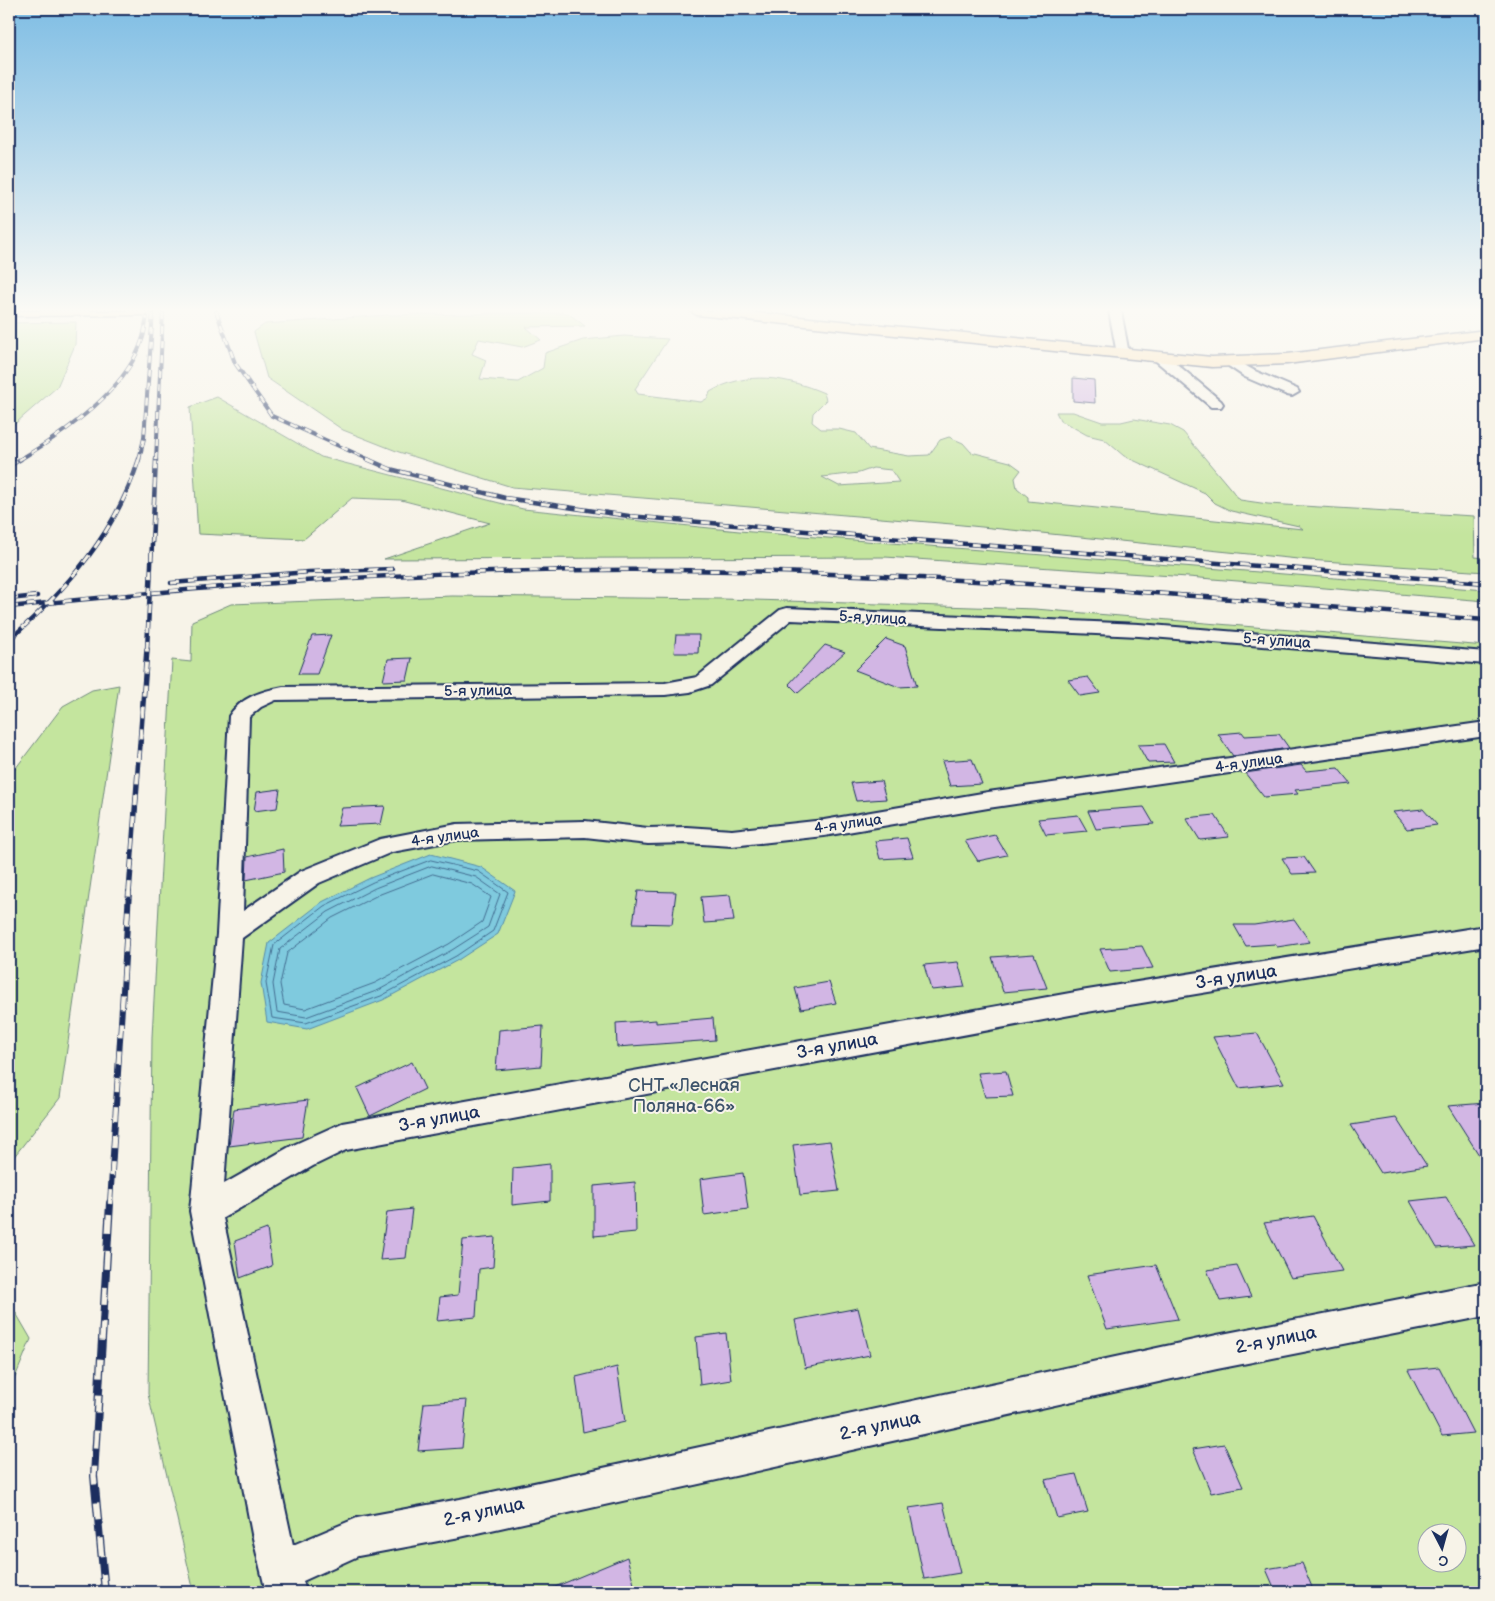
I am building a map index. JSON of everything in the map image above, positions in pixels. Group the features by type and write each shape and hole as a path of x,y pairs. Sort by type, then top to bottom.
{"street":[{"path":"1194,386 1216,404"},
{"path":"1277,386 1292,392"},
{"name":"5-я улица","path":"282,1582 206,1211 230,934 239,716 249,704 264,696 284,693 665,689 690,686 704,681 787,614 1139,630 1486,658"},
{"name":"4-я улица","path":"230,934 310,877 388,845 457,832 585,829 648,836 686,835 732,838 824,828 988,800 1486,728"},
{"name":"3-я улица","path":"206,1211 302,1156 342,1137 1081,1002 1486,936"},
{"name":"2-я улица","path":"282,1582 357,1537 460,1518 1217,1352 1486,1299"}],"green space":[{"path":"9,386 58,386 57,387 9,429"},
{"path":"278,386 637,386 635,389 638,394 701,402 708,398 710,392 723,386 805,386 824,393 826,400 813,413 812,422 821,429 839,429 856,433 869,449 909,456 929,455 940,440 949,437 963,443 971,452 1010,462 1021,470 1015,478 1017,488 1028,497 1028,501 1303,529 1299,526 1231,511 1215,503 1205,493 1124,456 1104,439 1087,435 1060,420 1056,412 1073,412 1102,422 1121,422 1134,419 1170,425 1183,432 1240,500 1268,504 1474,516 1475,557 1486,558 1486,572 1308,560 952,524 512,487 399,452 343,430","holes":["873,468 891,470 899,482 839,486 822,477 859,473"]},
{"path":"217,397 321,457 523,509 739,531 1486,590 1486,601 1188,577 885,557 384,559 490,523 401,500 352,498 304,539 198,534 190,407"},
{"name":"СНТ «Лесная Поляна-66»","path":"452,596 723,599 1035,609 1486,646 1486,1592 194,1592 148,1394 152,1037 172,660 191,662 192,621 231,604"},
{"path":"119,685 60,1098 9,1163 9,777 63,706 92,690"},
{"path":"9,1301 31,1339 9,1392"}],"water":[{"path":"431,854 481,867 515,891 498,934 458,960 383,1000 307,1029 267,1022 261,983 269,943 322,902 370,878"}],"building":[{"path":"1073,386 1094,386 1095,403 1073,401"},
{"path":"331,635 317,674 298,674 312,636"},
{"path":"676,635 699,635 698,653 674,653"},
{"path":"886,639 905,646 917,686 899,687 855,670"},
{"path":"825,645 845,652 798,693 789,684"},
{"path":"412,658 407,680 383,681 388,659"},
{"path":"1088,677 1100,693 1080,696 1068,680"},
{"path":"1242,732 1245,736 1279,734 1289,748 1233,756 1218,734"},
{"path":"1164,744 1174,762 1148,763 1138,745"},
{"path":"972,759 982,784 950,786 942,761"},
{"path":"1301,765 1306,771 1338,768 1351,784 1295,790 1298,794 1264,797 1245,773"},
{"path":"881,781 886,799 856,801 851,783"},
{"path":"280,789 277,808 254,811 257,792"},
{"path":"385,806 381,824 337,826 342,808"},
{"path":"1144,807 1154,824 1096,829 1088,811"},
{"path":"1423,809 1437,825 1407,829 1393,812"},
{"path":"1078,815 1087,831 1046,835 1038,819"},
{"path":"1215,815 1229,837 1200,840 1186,818"},
{"path":"995,835 1007,855 978,861 965,841"},
{"path":"907,838 913,857 880,859 875,841"},
{"path":"283,849 284,872 246,880 247,857"},
{"path":"1304,857 1315,873 1292,874 1282,858"},
{"path":"638,891 676,892 672,924 633,923"},
{"path":"730,895 734,921 704,923 701,897"},
{"path":"1294,919 1310,942 1277,947 1275,944 1246,946 1234,925 1254,925"},
{"path":"1142,946 1153,968 1110,972 1100,949"},
{"path":"1034,954 1047,988 1003,992 992,957"},
{"path":"958,962 965,987 931,990 924,965"},
{"path":"829,982 836,1003 801,1009 795,988"},
{"path":"713,1018 715,1040 617,1047 616,1023 656,1020 656,1023"},
{"path":"543,1026 541,1066 496,1070 499,1030"},
{"path":"1257,1033 1284,1083 1239,1088 1213,1037"},
{"path":"412,1062 425,1089 370,1116 357,1088"},
{"path":"1006,1071 1013,1096 985,1097 978,1073"},
{"path":"308,1100 302,1137 229,1146 234,1109"},
{"path":"1486,1103 1486,1166 1448,1106"},
{"path":"1396,1118 1427,1166 1381,1173 1351,1125"},
{"path":"830,1141 839,1191 800,1195 793,1145"},
{"path":"550,1164 550,1201 512,1205 513,1168"},
{"path":"743,1173 748,1209 704,1215 700,1179"},
{"path":"635,1182 636,1232 594,1236 594,1186"},
{"path":"1446,1197 1474,1245 1437,1248 1410,1201"},
{"path":"412,1209 406,1258 380,1260 387,1212"},
{"path":"1313,1216 1342,1271 1291,1278 1264,1223"},
{"path":"267,1229 272,1266 240,1278 235,1241"},
{"path":"495,1237 493,1267 479,1269 476,1317 437,1321 440,1297 458,1295 463,1240"},
{"path":"1156,1265 1178,1319 1107,1329 1087,1275"},
{"path":"1237,1266 1251,1297 1220,1301 1207,1270"},
{"path":"858,1308 870,1355 805,1368 795,1320"},
{"path":"726,1333 731,1380 700,1385 696,1337"},
{"path":"617,1367 625,1422 583,1432 576,1377"},
{"path":"1439,1367 1473,1433 1442,1436 1408,1370"},
{"path":"467,1400 462,1448 418,1451 424,1403"},
{"path":"1224,1444 1243,1487 1211,1493 1193,1449"},
{"path":"1076,1474 1088,1512 1057,1518 1045,1480"},
{"path":"943,1503 960,1573 924,1579 909,1508"},
{"path":"627,1557 636,1592 543,1592"},
{"path":"1302,1563 1314,1592 1276,1592 1266,1569"}],"railway":[{"path":"19,460 73,424 108,394 115,386"},
{"path":"139,460 144,438 148,386"},
{"path":"156,460 159,386"},
{"path":"251,386 272,416 370,460"},
{"path":"9,466 21,459"},
{"path":"49,603 70,580 103,535 129,486 139,459"},
{"path":"150,593 156,459"},
{"path":"367,459 390,469 505,498 629,516 900,539 1486,583"},
{"path":"171,583 309,572 393,569"},
{"path":"150,593 256,584 421,574 587,570 772,572 976,581 1180,595 1486,620"},
{"path":"49,603 150,593"},
{"path":"147,650 150,593"},
{"path":"9,599 37,596"},
{"path":"9,607 49,603"},
{"path":"9,640 49,603"},
{"path":"129,893 147,649"},
{"path":"110,1204 129,892"},
{"path":"105,1592 94,1476 110,1203"}]}
